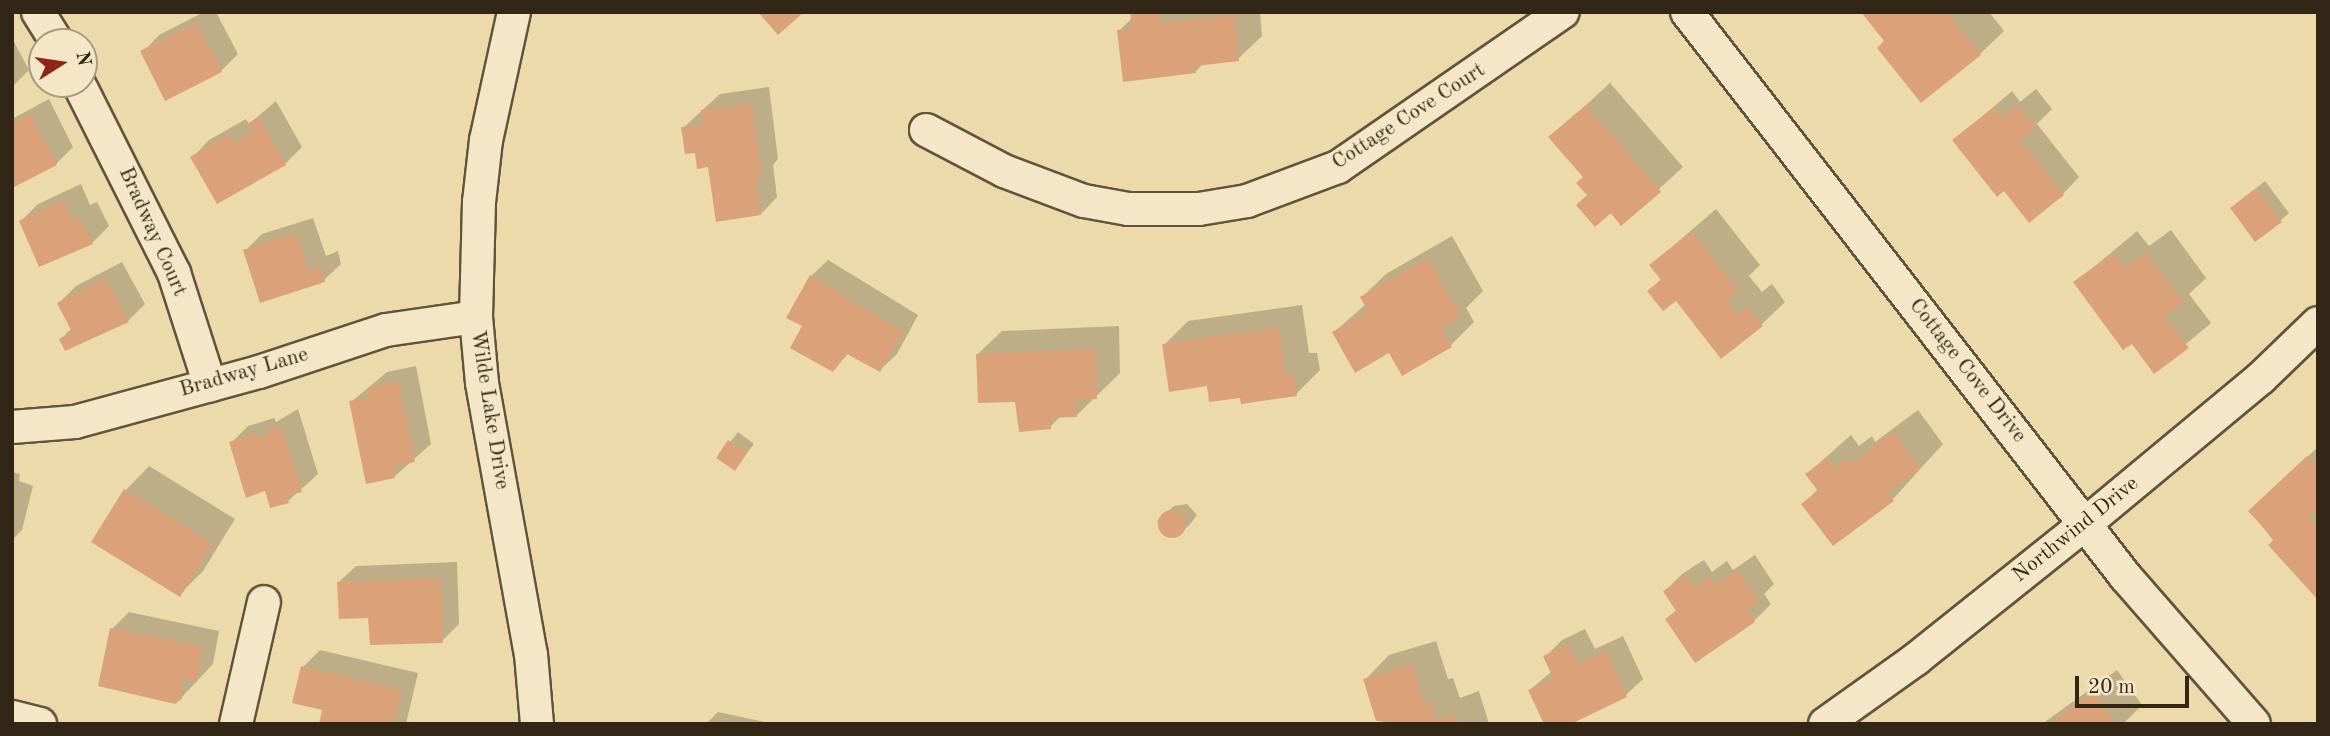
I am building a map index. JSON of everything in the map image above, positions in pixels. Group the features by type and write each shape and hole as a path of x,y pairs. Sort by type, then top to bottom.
{"street":[{"path":"38,12 48,28"},
{"name":"Wilde Lake Drive","path":"514,12 483,165 476,317 482,383 531,654 537,724"},
{"name":"Cottage Cove Court","path":"926,130 1004,171 1084,201 1128,209 1199,209 1247,201 1338,167 1563,12"},
{"name":"Cottage Cove Drive","path":"1687,12 2085,524 2254,724"},
{"name":"Bradway Court","path":"86,98 174,273 210,385"},
{"name":"Bradway Lane","path":"12,427 75,422 210,385 386,330 476,317"},
{"name":"Northwind Drive","path":"1825,724 1916,659 2085,524 2261,378 2318,323"},
{"path":"236,724 264,602"},
{"path":"12,717 40,724"}],"building":[{"path":"758,12 804,12 778,35"},
{"path":"1130,12 1160,12 1161,23 1235,15 1239,61 1196,66 1196,73 1123,82 1117,30 1132,29"},
{"path":"1861,12 1947,12 1981,55 1921,103 1877,48 1884,41"},
{"path":"197,23 222,72 165,101 140,51"},
{"path":"752,103 762,178 756,179 761,215 716,222 708,167 697,169 695,153 685,154 681,127 703,124 701,110"},
{"path":"1586,105 1661,192 1621,226 1611,213 1595,227 1576,205 1587,195 1576,183 1583,177 1548,137"},
{"path":"2019,105 2036,127 2020,140 2064,195 2029,223 2004,191 1997,197 1952,140 1994,107 2002,118"},
{"path":"31,114 57,165 12,188 12,124"},
{"path":"259,117 286,165 217,204 190,157 229,134 234,143 253,132 248,123"},
{"path":"2256,188 2282,222 2255,242 2230,208"},
{"path":"64,199 73,220 80,217 93,244 39,267 19,221"},
{"path":"1692,231 1738,290 1726,300 1738,314 1747,307 1763,326 1721,359 1676,301 1663,311 1647,291 1661,280 1649,265"},
{"path":"296,233 309,271 321,267 325,282 260,303 243,250"},
{"path":"2146,252 2183,302 2165,316 2189,348 2154,374 2132,344 2123,350 2073,282 2113,253 2125,268"},
{"path":"1428,258 1461,316 1441,328 1452,347 1402,376 1389,353 1355,373 1332,332 1368,311 1360,297"},
{"path":"810,275 903,332 880,372 847,354 833,372 790,348 802,326 786,318"},
{"path":"105,278 129,322 65,351 59,339 72,332 57,303"},
{"path":"1279,327 1286,376 1294,375 1297,396 1241,404 1240,398 1209,402 1207,386 1169,392 1162,344"},
{"path":"1096,349 1097,399 1076,399 1077,417 1050,418 1051,429 1019,432 1015,402 978,403 976,354"},
{"path":"399,382 415,462 393,466 395,478 366,484 349,401 369,398 368,388"},
{"path":"281,425 302,492 287,496 289,503 270,508 265,491 246,498 229,442 258,434 259,438 267,436 265,430"},
{"path":"1893,432 1920,468 1888,493 1894,501 1833,546 1801,504 1818,491 1805,474 1827,458 1835,468 1847,458 1851,464"},
{"path":"728,440 747,453 735,471 716,458"},
{"path":"2307,456 2318,467 2318,508 2308,517 2318,528 2318,600 2268,545 2274,539 2248,511"},
{"path":"124,489 213,543 180,597 91,542"},
{"path":"1172,510 1182,514 1186,524 1182,534 1172,538 1162,534 1158,524 1162,514"},
{"path":"1738,570 1759,602 1748,610 1755,622 1695,663 1665,619 1676,611 1663,591 1687,575 1694,587 1710,577 1715,585"},
{"path":"441,578 443,643 370,645 368,618 339,619 337,582"},
{"path":"110,628 203,647 197,682 181,679 182,699 175,704 98,686"},
{"path":"1568,644 1578,664 1606,651 1627,697 1571,724 1544,724 1528,690 1553,678 1543,656"},
{"path":"1412,664 1424,702 1430,701 1436,720 1455,714 1458,724 1376,721 1363,679"},
{"path":"301,666 402,690 394,724 319,724 322,710 292,703"},
{"path":"2093,692 2115,724 2049,724"}]}
